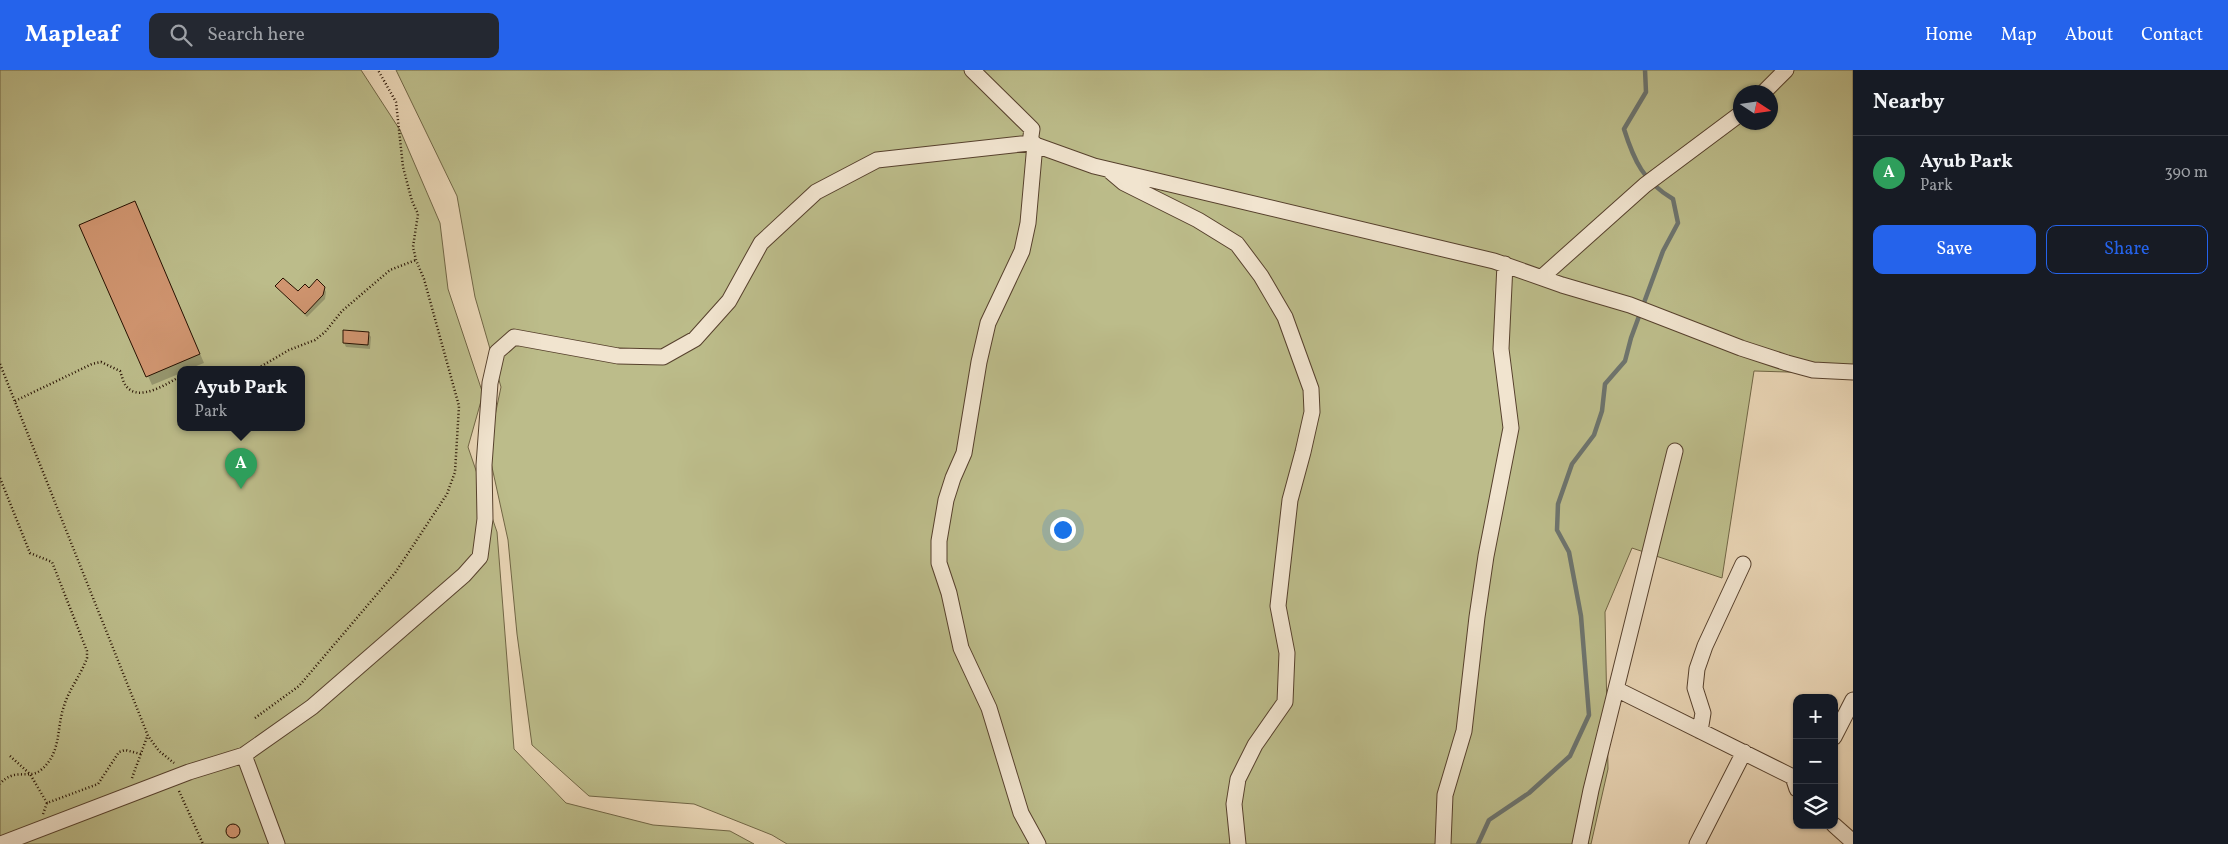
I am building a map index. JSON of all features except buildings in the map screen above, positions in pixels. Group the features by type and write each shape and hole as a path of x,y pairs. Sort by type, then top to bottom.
{"street":[{"path":"972,70 1032,129 1033,144 1028,223 1022,251 988,323 979,362 964,453 952,478 946,500 939,541 939,563 949,592 961,648 989,708 1021,813 1038,844"},
{"path":"1771,85 1786,70"},
{"path":"1542,277 1645,185 1733,119"},
{"path":"1,844 30,839 48,827 189,772 244,755 312,707 464,575 480,557 485,519 484,465 490,383 497,352 514,337 618,356 663,357 695,339 729,301 761,243 816,192 877,160 1033,144 1108,170 1505,264 1630,305 1741,348 1786,363 1813,370 1853,372"},
{"path":"1108,170 1124,183 1198,220 1237,244 1261,276 1285,317 1311,389 1312,412 1304,452 1290,500 1278,606 1286,653 1285,702 1254,745 1238,779 1234,804 1238,844"},
{"path":"1443,844 1445,794 1464,731 1477,617 1490,531 1511,428 1501,349 1505,264"},
{"path":"1580,844 1590,790 1675,451"},
{"path":"1700,731 1703,713 1695,688 1697,669 1705,646 1743,564"},
{"path":"1616,689 1794,777 1796,784"},
{"path":"1838,729 1853,700"},
{"path":"1697,844 1744,752"},
{"path":"244,755 277,844"},
{"path":"1838,829 1853,842"}],"path":[{"path":"255,718 298,686 395,573 447,494 455,472 459,439 459,406 429,296 413,247 418,214 412,201 403,167 396,102 378,70"},
{"path":"262,366 289,350 315,340 326,332 342,310 390,270 416,260"},
{"path":"15,401 92,364 101,362 120,371 126,385 132,391 141,392 162,386 177,378"},
{"path":"0,364 148,736 159,751 169,760 189,772"},
{"path":"0,478 30,553 52,562 87,651 85,663 63,708 59,741 54,754 37,774 12,774 0,784"},
{"path":"117,800 129,784 148,736"},
{"path":"48,827 43,814 47,803 98,784 120,752 125,750 141,754"},
{"path":"10,756 30,774 47,803"},
{"path":"174,778 203,844"}],"green space":[{"path":"0,70 361,70 400,130 440,223 448,289 483,394 468,447 497,532 514,749 566,803 653,825 730,831 754,844 0,844"},
{"path":"396,70 1853,70 1853,374 1754,371 1722,578 1632,548 1605,612 1608,769 1591,844 787,844 772,835 694,804 589,796 532,745 517,634 508,540 488,449 501,387 475,297 457,196"}],"waterway":[{"path":"1478,844 1489,820 1529,793 1570,756 1589,715 1581,616 1569,552 1557,530 1558,504 1572,464 1594,435 1602,411 1605,384 1625,361 1631,338 1663,251 1678,223 1673,199 1647,178 1641,170 1624,129 1646,92 1645,70"}],"place":[{"name":"Ayub Park","path":"241,489"}]}
